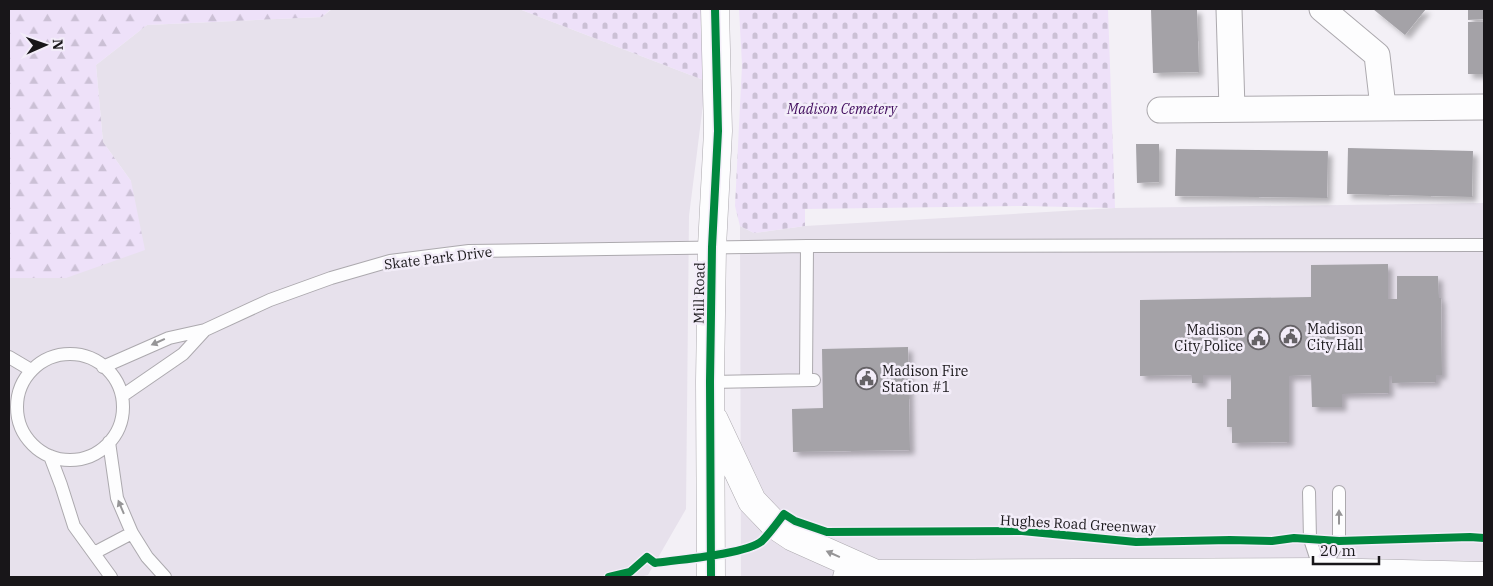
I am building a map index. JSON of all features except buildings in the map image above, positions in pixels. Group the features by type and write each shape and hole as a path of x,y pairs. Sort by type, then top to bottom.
{"street":[{"name":"Mill Road","path":"711,577 710,382 712,247 718,131 716,9"},
{"path":"1230,9 1232,109"},
{"path":"1322,9 1377,55 1383,107"},
{"path":"1160,110 1484,107"},
{"path":"710,411 752,501 775,525 793,537 890,575"},
{"path":"848,577 890,575 1484,576"}],"lane":[{"name":"Skate Park Drive","path":"103,367 169,338 205,330 270,300 331,278 390,261 469,251 806,246 1484,245"},
{"path":"710,382 810,380 806,246"},
{"name":"Skate Park Drive","path":"122,396 183,354 205,330"},
{"path":"58,355 79,355 98,362 103,367 114,377 122,396 122,417 115,436 100,451 81,460 60,460 41,452 26,438 18,419 17,398 31,370 40,363 58,355"},
{"path":"9,357 31,370"},
{"path":"109,442 117,498 132,533 148,557 165,577"},
{"path":"50,456 74,526 111,577"},
{"path":"1309,492 1310,539 1321,575"},
{"path":"1321,575 1339,540 1339,492"},
{"path":"94,553 132,533"}],"shaded area":[{"path":"332,9 519,9 706,81 689,216 686,509 648,575 639,577 9,577 9,278 66,278 131,181 103,142 96,65 147,25 322,17"},
{"path":"1484,203 1484,577 741,577 740,226 754,233 805,226 1115,208"}],"green space":[{"path":"9,9 331,9 322,17 147,25 96,65 103,142 131,181 145,250 66,278 9,278"},
{"path":"519,9 703,9 706,81"},
{"name":"Madison Cemetery","path":"739,9 1108,9 1115,208 1025,206 805,209 805,226 754,233 740,226 735,206 742,65"}],"cycle path":[{"path":"711,577 710,382 712,247 718,131 715,9"},
{"name":"Hughes Road Greenway","path":"609,577 630,572 647,557 655,563 728,553 754,546 765,538 784,514 795,521 827,532 1022,531 1136,542 1272,541 1294,538 1339,541 1484,538"}],"place":[{"name":"Madison City Hall","path":"1291,337"},
{"name":"Madison City Police","path":"1259,338"},
{"name":"Madison Fire Station #1","path":"866,379"}]}
